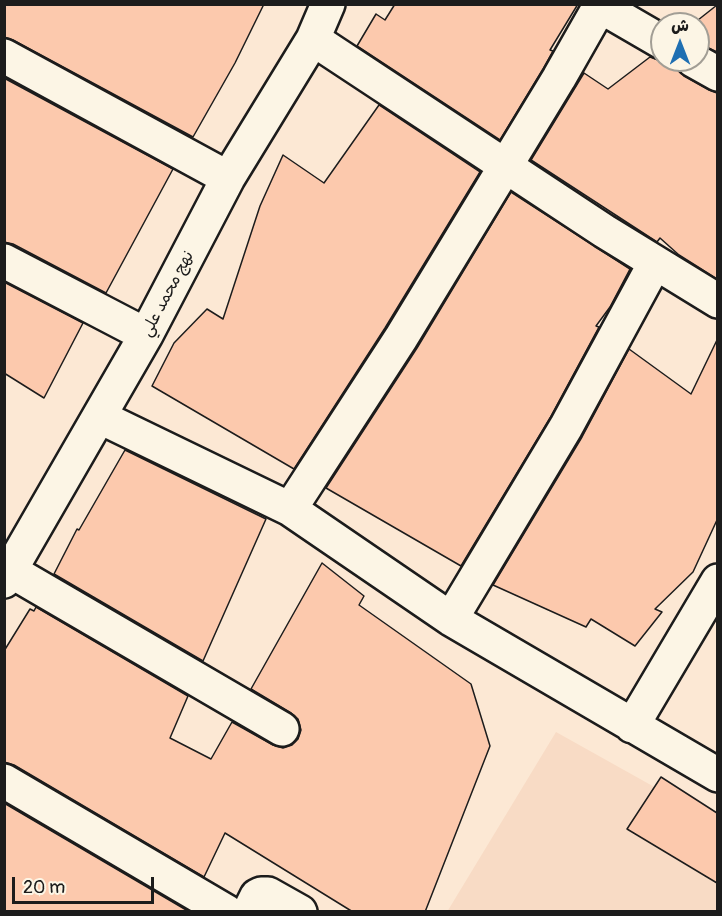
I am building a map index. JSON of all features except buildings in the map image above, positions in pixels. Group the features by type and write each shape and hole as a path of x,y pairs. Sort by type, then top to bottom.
{"street":[{"path":"290,509 401,338 559,78 600,5 650,35"},
{"path":"317,15 505,167 717,301"},
{"name":"نهج محمد علي","path":"8,576 146,335 317,15"},
{"path":"4,56 228,178"},
{"path":"4,261 146,335"},
{"path":"451,619 566,427 655,263"},
{"path":"100,417 290,509 451,619 717,775"},
{"path":"8,576 282,729"},
{"path":"632,726 717,581"},
{"path":"4,781 227,912"},
{"path":"249,912 257,896 261,894 268,894 300,912"}],"shaded area":[{"path":"556,732 717,822 717,911 447,912"}]}
